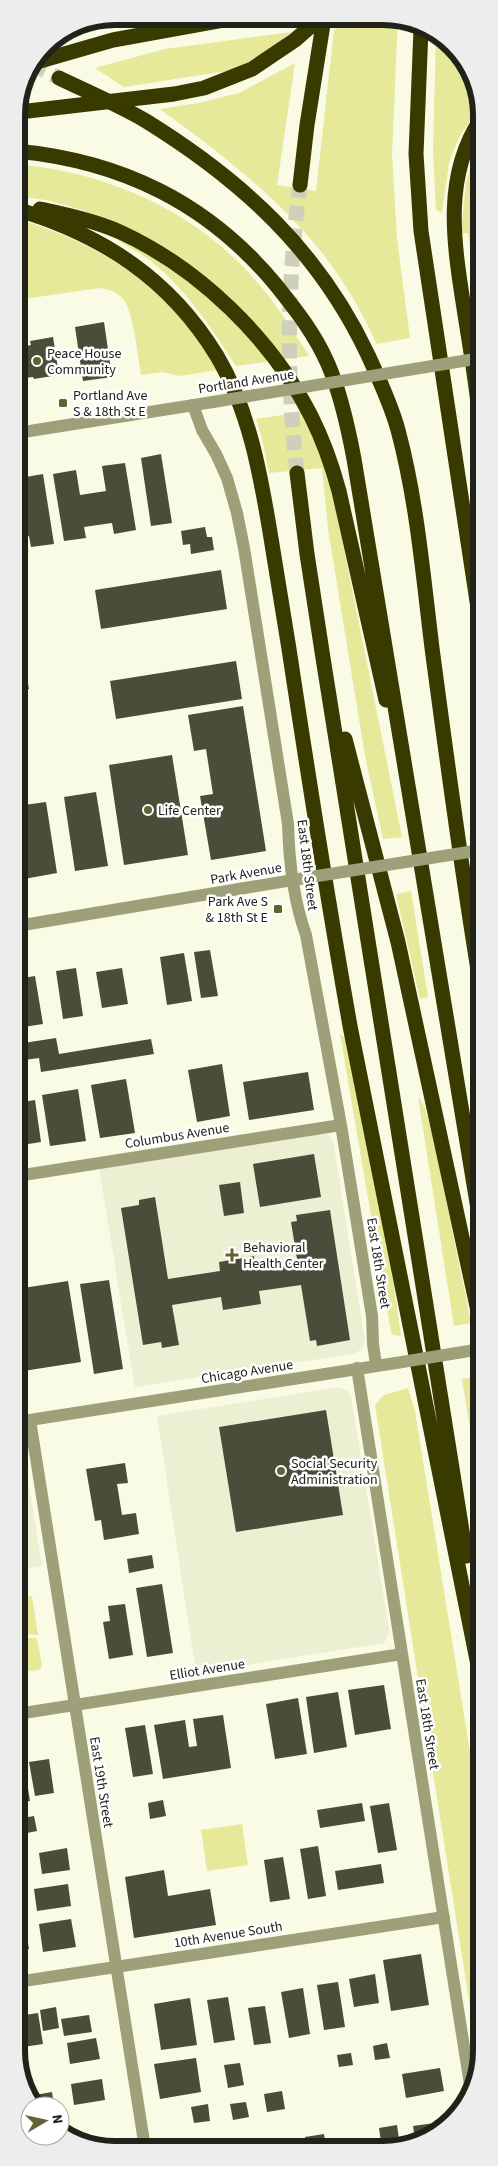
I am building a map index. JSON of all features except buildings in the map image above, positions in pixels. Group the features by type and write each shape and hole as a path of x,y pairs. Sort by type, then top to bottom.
{"highway":[{"path":"44,60 112,40 195,25"},
{"path":"25,111 174,94 204,88 231,79 259,64 313,25"},
{"path":"300,185 306,125 321,25"},
{"path":"421,33 416,154 420,221 473,575"},
{"path":"59,78 143,119 232,180 300,248 316,267 347,313 373,365 397,428 410,484 445,748 473,935"},
{"path":"473,133 459,171 454,198 453,219 455,249 473,373"},
{"path":"25,152 72,158 152,185 205,218 239,246 266,273 313,334 328,364 350,437 473,1178"},
{"path":"25,206 84,219 110,228 150,248 184,270 213,293 239,318 262,344 299,395 322,440 344,509 417,833"},
{"path":"25,212 56,223 100,244 133,264 165,289 188,315 218,358 243,413 263,494 331,922 350,1026 473,1640"},
{"path":"298,473 306,546 429,1314 473,1603"},
{"path":"324,658 398,942 473,1288"}],"street":[{"name":"Portland Avenue","path":"25,432 473,359"},
{"name":"East 18th Street","path":"193,405 202,430 227,478 244,548 288,824 292,880 298,911 306,935 341,1125 372,1316 376,1365"},
{"name":"Park Avenue","path":"25,925 311,876 473,851"},
{"name":"Columbus Avenue","path":"25,1175 341,1125"},
{"name":"Chicago Avenue","path":"25,1421 473,1350"},
{"name":"East 18th Street","path":"357,1368 469,2078"},
{"name":"East 19th Street","path":"30,1420 144,2141"},
{"name":"Elliot Avenue","path":"25,1713 402,1654"},
{"name":"10th Avenue South","path":"25,1981 444,1917"}],"shaded area":[{"name":"Behavioral Health Center","path":"321,1133 328,1134 333,1140 365,1341 362,1349 353,1354 135,1387 99,1169"},
{"path":"339,1387 347,1390 351,1395 389,1630 387,1638 384,1643 196,1673 157,1416"},
{"path":"25,1460 42,1566 25,1569"}],"green space":[{"path":"339,26 398,26 392,154 397,239 410,338 377,344 360,310 330,263 287,213 238,169 160,109 198,103 239,93 295,63 277,185 316,191 334,30"},
{"path":"292,32 264,53 233,70 124,87 95,68 165,49"},
{"path":"436,42 451,56 461,70 470,91 473,115 459,137 449,163 442,213 436,210 433,149"},
{"path":"473,161 473,270 468,233 461,233 466,182"},
{"path":"25,165 81,175 113,185 143,197 172,212 200,230 249,273 266,292 309,356 236,366 187,297 152,262 99,227 86,211 46,200 25,197"},
{"path":"25,221 80,243 107,257 133,274 178,315 219,370 179,376 163,372 141,375 135,336 124,300 110,290 100,288 25,299"},
{"path":"303,412 328,470 402,837 383,839 365,756 328,529 322,468 269,473 256,419"},
{"path":"25,546 29,551 25,561"},
{"path":"411,891 428,997 420,999 396,894"},
{"path":"340,1034 346,1039 385,1221 401,1336 393,1335 391,1332"},
{"path":"418,1097 423,1104 431,1126 471,1323 454,1326"},
{"path":"473,1377 473,1447 462,1379"},
{"path":"408,1388 415,1411 473,1770 473,2026 375,1405 384,1395"},
{"path":"32,1596 38,1635 25,1634 25,1597"},
{"path":"25,1638 36,1638 42,1666 39,1670 25,1672"},
{"path":"242,1824 248,1865 207,1871 201,1830"}],"tunnel":[{"path":"39,67 59,78"},
{"path":"297,473 291,400 290,293 300,185"}],"place":[{"name":"Peace House Community","path":"37,361"},
{"name":"Portland Ave S & 18th St E","path":"63,403"},
{"name":"Life Center","path":"148,810"},
{"name":"Park Ave S & 18th St E","path":"278,909"},
{"name":"Behavioral Health Center","path":"232,1255"},
{"name":"Social Security Administration","path":"281,1471"}]}
